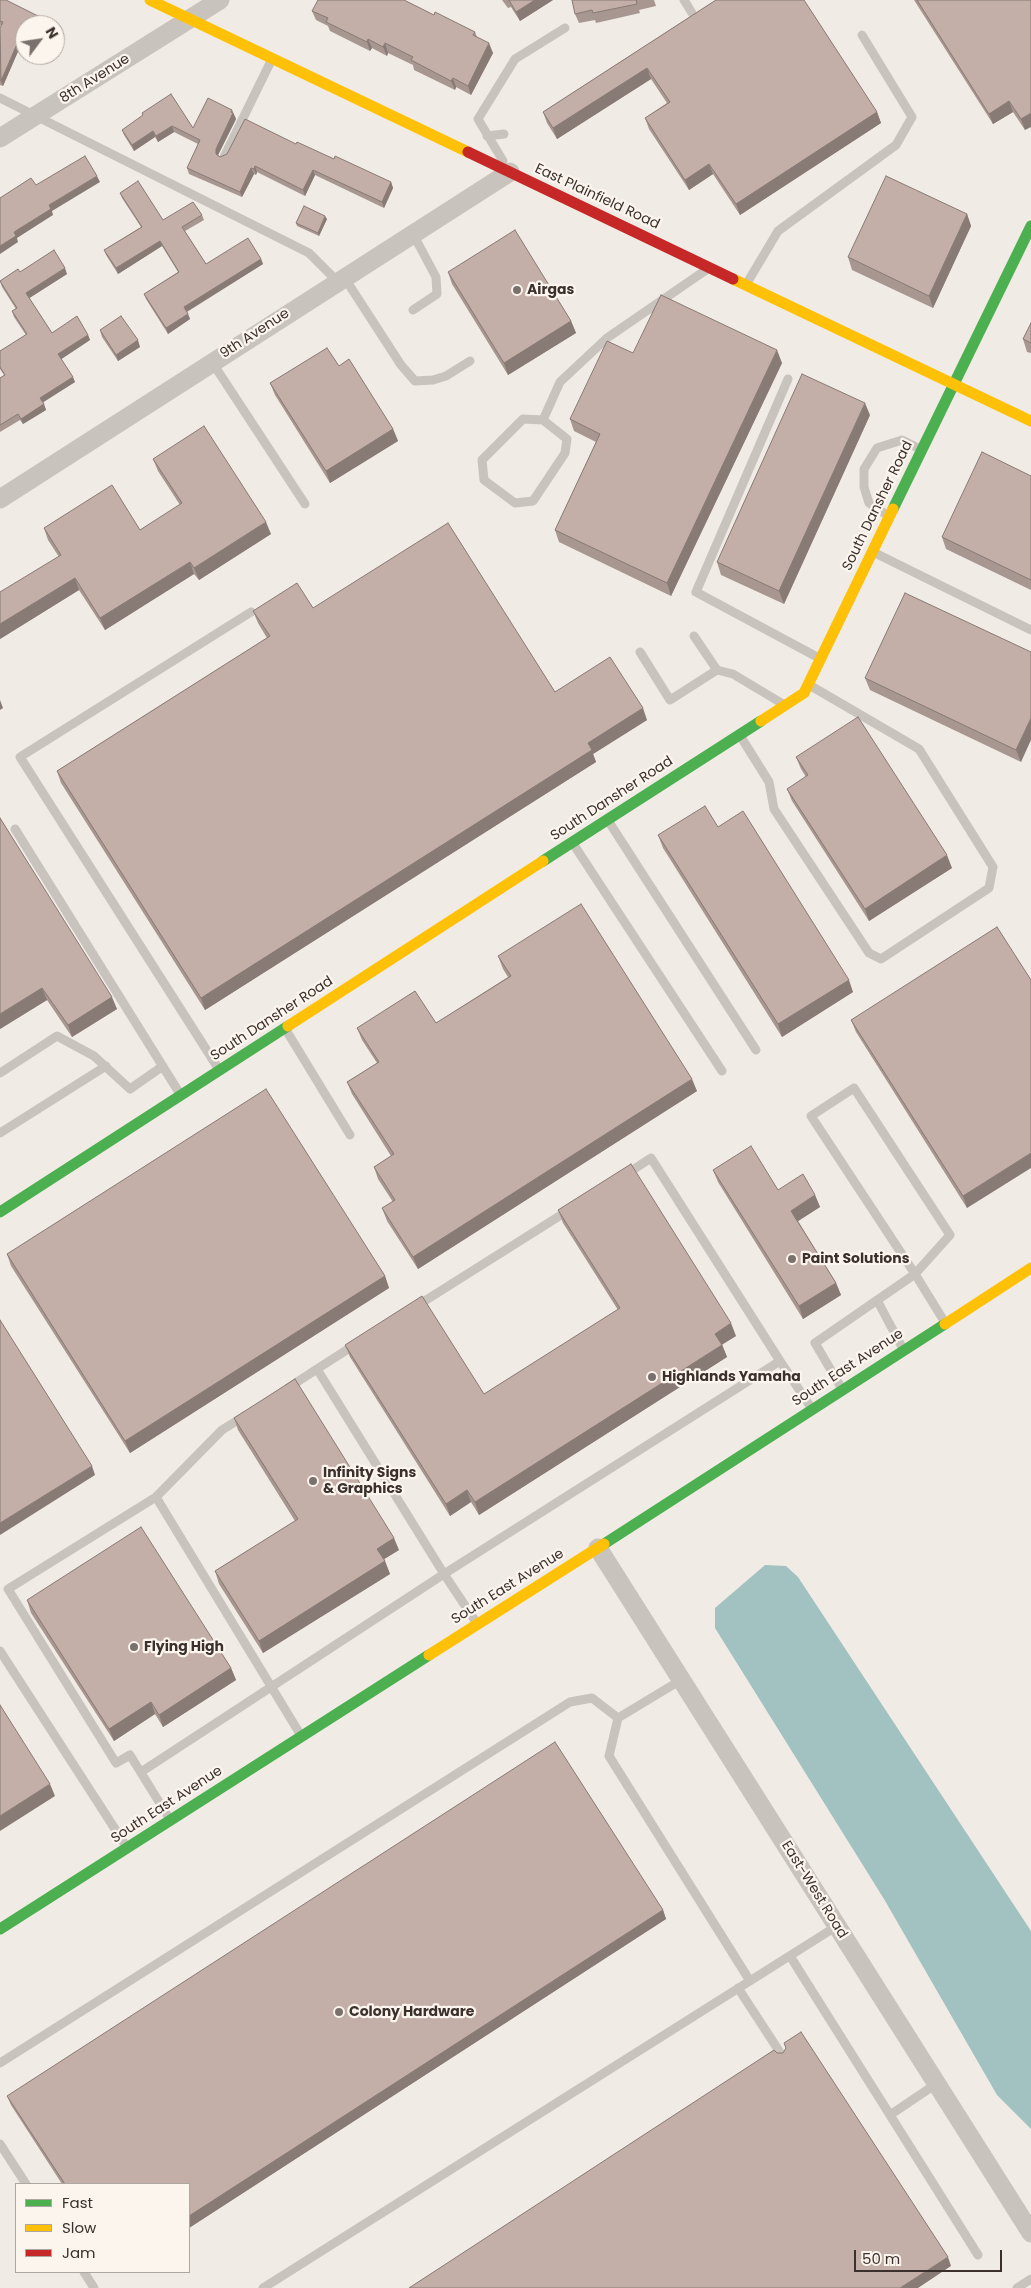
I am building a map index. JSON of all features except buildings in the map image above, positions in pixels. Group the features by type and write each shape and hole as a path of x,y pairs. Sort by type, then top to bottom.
{"main road":[{"name":"East Plainfield Road","path":"150,0 1031,420"},
{"name":"South Dansher Road","path":"0,1212 804,693 1031,226"},
{"name":"South East Avenue","path":"0,1929 598,1548 1031,1268"}],"street":[{"name":"8th Avenue","path":"0,138 220,0"},
{"name":"9th Avenue","path":"0,498 510,172"},
{"name":"East-West Road","path":"598,1548 1031,2233"}],"lane":[{"path":"684,0 692,13"},
{"path":"510,172 478,119 515,59 565,28"},
{"path":"746,284 778,231 896,145 912,117 862,34"},
{"path":"224,157 272,58"},
{"path":"0,98 309,253 340,279 401,365 415,381 433,380 446,376 470,361"},
{"path":"487,136 504,134"},
{"path":"413,233 436,277 437,294 413,310"},
{"path":"543,420 560,382 607,338 711,268"},
{"path":"212,362 305,504"},
{"path":"788,379 696,592 820,659"},
{"path":"523,419 543,420 567,439 565,453 533,501 515,503 484,480 482,460 523,419"},
{"path":"890,517 869,503 864,487 864,469 877,448 902,440 922,450"},
{"path":"873,552 1031,630"},
{"path":"219,1070 20,758 251,612"},
{"path":"694,636 717,670 733,674 785,705"},
{"path":"640,652 670,700 717,670"},
{"path":"739,734 769,782 774,809 869,952 880,959 989,888 993,867 918,748 808,684"},
{"path":"607,820 756,1050"},
{"path":"15,829 181,1095"},
{"path":"572,842 722,1071"},
{"path":"285,1028 350,1134"},
{"path":"0,1073 57,1036 94,1056 130,1088 164,1066"},
{"path":"0,1133 106,1066"},
{"path":"842,1390 815,1343 914,1274 950,1235 854,1088 811,1116 914,1274 945,1323"},
{"path":"618,1180 651,1158 812,1409"},
{"path":"409,1311 576,1206"},
{"path":"877,1300 903,1350"},
{"path":"278,1394 367,1337"},
{"path":"141,1772 444,1574 780,1361"},
{"path":"317,1369 477,1624"},
{"path":"170,1820 130,1755 116,1763 8,1589 156,1497 222,1430 254,1410"},
{"path":"156,1497 302,1736"},
{"path":"0,1651 127,1848"},
{"path":"681,1680 618,1718 609,1756 750,1981"},
{"path":"0,2063 570,1702 592,1698 618,1718"},
{"path":"263,2288 837,1926"},
{"path":"790,1956 978,2255"},
{"path":"738,1988 783,2057"},
{"path":"890,2115 936,2084"},
{"path":"0,2144 25,2183"},
{"path":"85,2273 94,2288"},
{"path":"1017,2288 1031,2279"}],"water":[{"path":"765,1565 786,1566 798,1577 1031,1931 1031,2129 997,2095 884,1899 715,1628 715,1608"}],"traffic: fast":[{"path":"893,509 1031,226"},
{"path":"543,861 761,721"},
{"path":"0,1212 288,1026"},
{"path":"604,1544 945,1324"},
{"path":"0,1929 429,1655"}],"traffic: slow":[{"path":"150,0 468,152"},
{"path":"733,279 1031,421"},
{"path":"761,721 804,693 893,509"},
{"path":"288,1026 543,861"},
{"path":"945,1324 1031,1268"},
{"path":"429,1655 604,1544"}],"traffic: jam":[{"path":"468,152 733,279"}],"place":[{"name":"Airgas","path":"517,290"},
{"name":"Paint Solutions","path":"792,1259"},
{"name":"Highlands Yamaha","path":"652,1377"},
{"name":"Infinity Signs & Graphics","path":"313,1481"},
{"name":"Flying High","path":"134,1647"},
{"name":"Colony Hardware","path":"339,2012"}]}
